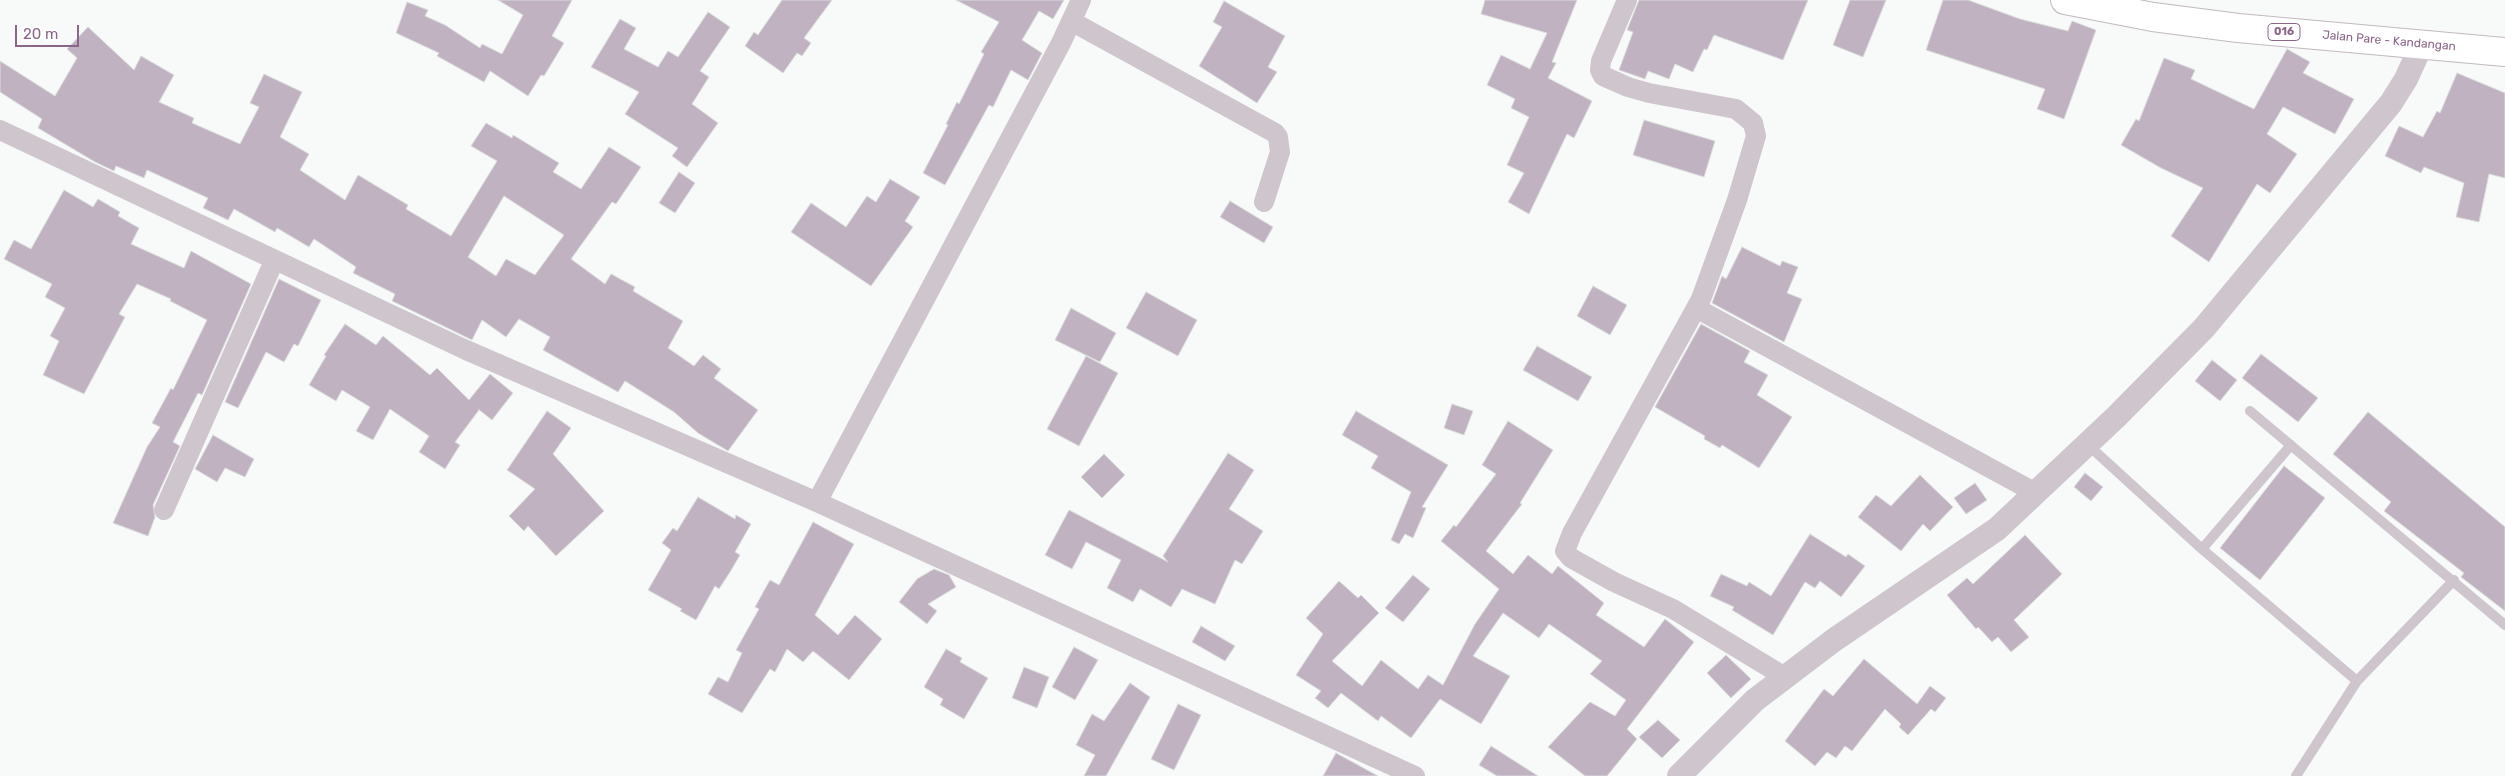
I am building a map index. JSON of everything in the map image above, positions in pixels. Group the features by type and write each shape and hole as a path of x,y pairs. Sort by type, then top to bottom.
{"main road":[{"name":"Jalan Pare - Kandangan","path":"2065,0 2153,17 2229,27 2505,52"}],"street":[{"path":"817,502 1081,0"},
{"path":"1627,0 1601,61 1600,70 1602,76 1628,88 1736,108 1747,115 1756,130 1754,148 1696,308 1572,533 1565,551 1571,558 1614,582 1673,609 1784,677"},
{"path":"1071,21 1274,133 1278,137 1280,152 1264,202"},
{"path":"1679,776 1755,700 1834,640 1996,529 2087,444 2204,328 2391,103 2406,79 2422,44"},
{"path":"0,130 466,350 817,502 1415,776"},
{"path":"164,510 274,261"},
{"path":"1696,308 2034,492"}],"lane":[{"path":"2250,411 2454,580 2505,625"},
{"path":"2087,444 2202,549 2357,681"},
{"path":"2202,549 2291,445"},
{"path":"2296,776 2357,681 2454,580"}],"building":[{"path":"498,0 572,0 552,36 564,43 544,76 541,75 528,96 490,71 484,82 437,56 439,53 396,33 407,2 428,10 425,16 445,25 480,48 482,44 502,54 523,15"},
{"path":"782,0 832,0 804,38 811,43 802,56 797,53 783,73 745,46 754,32 758,35"},
{"path":"956,0 1064,0 1053,19 1039,11 1022,40 1042,53 1028,80 1011,70 993,107 989,105 945,185 923,173 948,125 946,124 957,102 959,104 984,54 981,52 999,22"},
{"path":"1485,0 1577,0 1552,62 1556,63 1548,78 1592,101 1574,138 1567,134 1529,214 1508,202 1524,173 1507,165 1529,117 1511,108 1515,99 1487,85 1501,55 1530,69 1547,33 1481,14"},
{"path":"1639,0 1808,0 1783,60 1714,35 1707,50 1704,49 1693,72 1675,64 1669,79 1648,71 1645,79 1619,70 1633,32 1627,30"},
{"path":"1850,0 1886,0 1863,57 1833,45"},
{"path":"1943,0 1968,0 2020,19 2068,31 2072,21 2096,30 2064,119 2037,109 2045,89 1926,50"},
{"path":"1224,1 1285,36 1268,67 1277,72 1257,103 1199,66 1222,27 1213,22"},
{"path":"708,12 730,27 700,71 709,77 692,104 718,123 687,167 672,156 678,148 625,114 639,92 591,67 620,19 636,28 624,49 658,67 668,51 678,57"},
{"path":"88,27 134,70 141,56 174,75 159,102 194,118 192,123 240,144 259,107 250,103 264,74 302,92 280,137 309,154 300,170 345,200 358,175 408,205 406,209 451,236 497,161 471,146 486,123 512,138 513,135 559,163 553,172 581,189 609,147 641,167 616,204 612,202 571,259 605,284 611,274 635,287 633,291 683,321 668,348 694,366 703,355 721,369 714,378 758,410 728,451 698,433 674,412 625,381 618,392 543,350 550,337 519,319 506,337 482,320 472,340 392,301 395,294 353,273 356,267 314,239 309,247 277,228 275,232 234,209 228,220 203,208 208,198 147,170 144,178 116,166 114,171 95,162 38,128 42,119 0,92 0,61 55,96 77,58 67,49","holes":["504,196 564,235 535,275 506,259 496,276 468,257"]},
{"path":"2287,49 2310,62 2303,73 2354,99 2335,134 2283,107 2267,134 2297,154 2270,193 2257,184 2209,262 2171,236 2203,188 2161,168 2121,145 2136,119 2139,121 2164,58 2195,70 2191,79 2254,109"},
{"path":"2457,73 2505,93 2505,178 2489,174 2479,222 2456,217 2464,183 2424,167 2421,173 2385,156 2399,126 2423,137 2437,111 2440,113"},
{"path":"1644,120 1715,141 1704,177 1633,155"},
{"path":"679,172 695,183 675,213 659,203"},
{"path":"890,179 920,197 905,221 913,227 871,286 791,232 811,203 846,227 867,196 876,202"},
{"path":"64,190 93,207 98,199 120,212 118,216 139,228 131,244 184,268 191,251 251,284 202,395 198,393 173,442 180,446 153,505 155,517 148,536 113,523 147,447 160,427 152,423 171,388 173,390 207,320 170,301 171,299 137,284 119,314 125,317 84,394 43,375 59,341 50,336 65,308 45,297 52,284 4,259 14,240 31,249"},
{"path":"1230,201 1273,227 1264,243 1220,217"},
{"path":"1742,247 1780,266 1782,261 1798,267 1787,293 1802,299 1784,342 1712,303 1722,276 1726,279"},
{"path":"279,279 321,300 298,346 294,344 284,362 266,352 238,408 225,402"},
{"path":"1593,286 1627,305 1610,335 1577,316"},
{"path":"1146,292 1197,320 1178,356 1126,328"},
{"path":"1071,308 1116,333 1100,362 1055,340"},
{"path":"345,324 376,345 383,336 430,375 437,368 469,400 490,374 513,393 492,420 478,409 455,442 460,445 445,469 419,452 429,436 390,409 373,440 356,431 370,407 342,390 336,401 309,385 326,356 324,355"},
{"path":"1701,324 1750,351 1744,362 1768,375 1757,395 1792,417 1759,468 1722,445 1720,448 1704,439 1705,436 1655,407"},
{"path":"1537,346 1592,377 1578,401 1523,370"},
{"path":"2261,354 2318,398 2298,422 2242,378"},
{"path":"1086,356 1118,373 1079,446 1047,429"},
{"path":"2212,360 2237,380 2220,401 2195,381"},
{"path":"1452,404 1473,411 1464,435 1444,428"},
{"path":"547,411 571,428 553,454 604,511 556,556 528,526 524,531 509,516 535,489 507,470"},
{"path":"1356,411 1448,465 1422,507 1426,508 1413,538 1405,534 1399,544 1391,540 1411,492 1371,468 1378,456 1342,435"},
{"path":"2368,412 2505,527 2505,611 2461,577 2464,573 2384,511 2391,502 2333,454"},
{"path":"1508,421 1553,450 1520,503 1522,504 1486,551 1513,574 1528,555 1552,574 1558,566 1604,603 1596,615 1644,647 1665,619 1694,642 1627,729 1637,739 1607,776 1585,776 1548,747 1590,702 1615,716 1626,700 1590,674 1602,661 1549,624 1539,638 1503,613 1473,656 1510,676 1481,724 1440,699 1411,738 1381,716 1378,721 1341,693 1328,708 1315,698 1321,691 1296,675 1323,634 1306,618 1339,581 1358,598 1361,595 1379,613 1332,661 1362,686 1381,660 1418,689 1428,675 1443,685 1475,624 1499,589 1441,541 1454,525 1456,527 1496,474 1482,465"},
{"path":"213,435 254,459 245,477 225,468 217,482 195,469"},
{"path":"1228,453 1254,470 1229,509 1263,531 1242,564 1235,560 1215,604 1182,589 1171,607 1140,589 1133,602 1107,588 1121,560 1086,542 1072,569 1045,555 1069,510 1168,562 1163,556"},
{"path":"1104,454 1125,475 1102,498 1081,477"},
{"path":"2284,466 2325,498 2260,580 2220,548"},
{"path":"2085,473 2103,487 2091,501 2074,487"},
{"path":"1920,475 1953,507 1930,531 1923,524 1901,551 1858,517 1876,495 1891,506"},
{"path":"1975,483 1987,500 1966,514 1954,498"},
{"path":"698,497 735,519 736,515 751,524 735,552 740,555 719,589 715,586 696,620 680,611 682,609 648,590 671,550 662,543 673,528 677,531"},
{"path":"813,522 854,544 815,615 838,635 855,615 882,639 849,680 813,651 803,662 787,649 775,672 770,669 742,713 708,694 718,677 728,682 742,653 736,650 759,609 755,607 770,580 779,585"},
{"path":"1810,534 1846,557 1848,554 1865,566 1841,597 1820,581 1815,588 1805,582 1773,635 1732,610 1734,607 1710,596 1721,574 1747,586 1749,582 1771,596"},
{"path":"2025,535 2062,574 2014,620 2029,637 2011,652 1998,637 1992,642 1978,627 1976,629 1947,595 1967,578 1973,584"},
{"path":"934,569 949,575 956,587 928,604 937,611 927,624 899,602 917,579"},
{"path":"1413,575 1430,589 1403,622 1385,608"},
{"path":"1201,626 1235,646 1225,661 1192,642"},
{"path":"1074,647 1098,660 1075,700 1052,687"},
{"path":"946,649 962,658 960,662 988,678 964,719 940,705 943,699 924,687"},
{"path":"1726,655 1751,679 1731,698 1707,673"},
{"path":"1864,659 1917,704 1930,686 1946,698 1935,712 1931,709 1908,735 1899,727 1901,724 1885,709 1852,751 1845,746 1836,758 1827,752 1815,766 1785,741 1824,689 1833,696"},
{"path":"1024,667 1049,677 1037,708 1012,698"},
{"path":"1130,683 1150,697 1106,776 1084,776 1095,755 1076,745 1092,714 1104,721"},
{"path":"1178,704 1201,715 1174,770 1151,759"},
{"path":"1658,720 1680,740 1662,758 1639,737"},
{"path":"1491,746 1538,776 1497,776 1479,765"},
{"path":"1336,753 1378,776 1323,776"}]}
